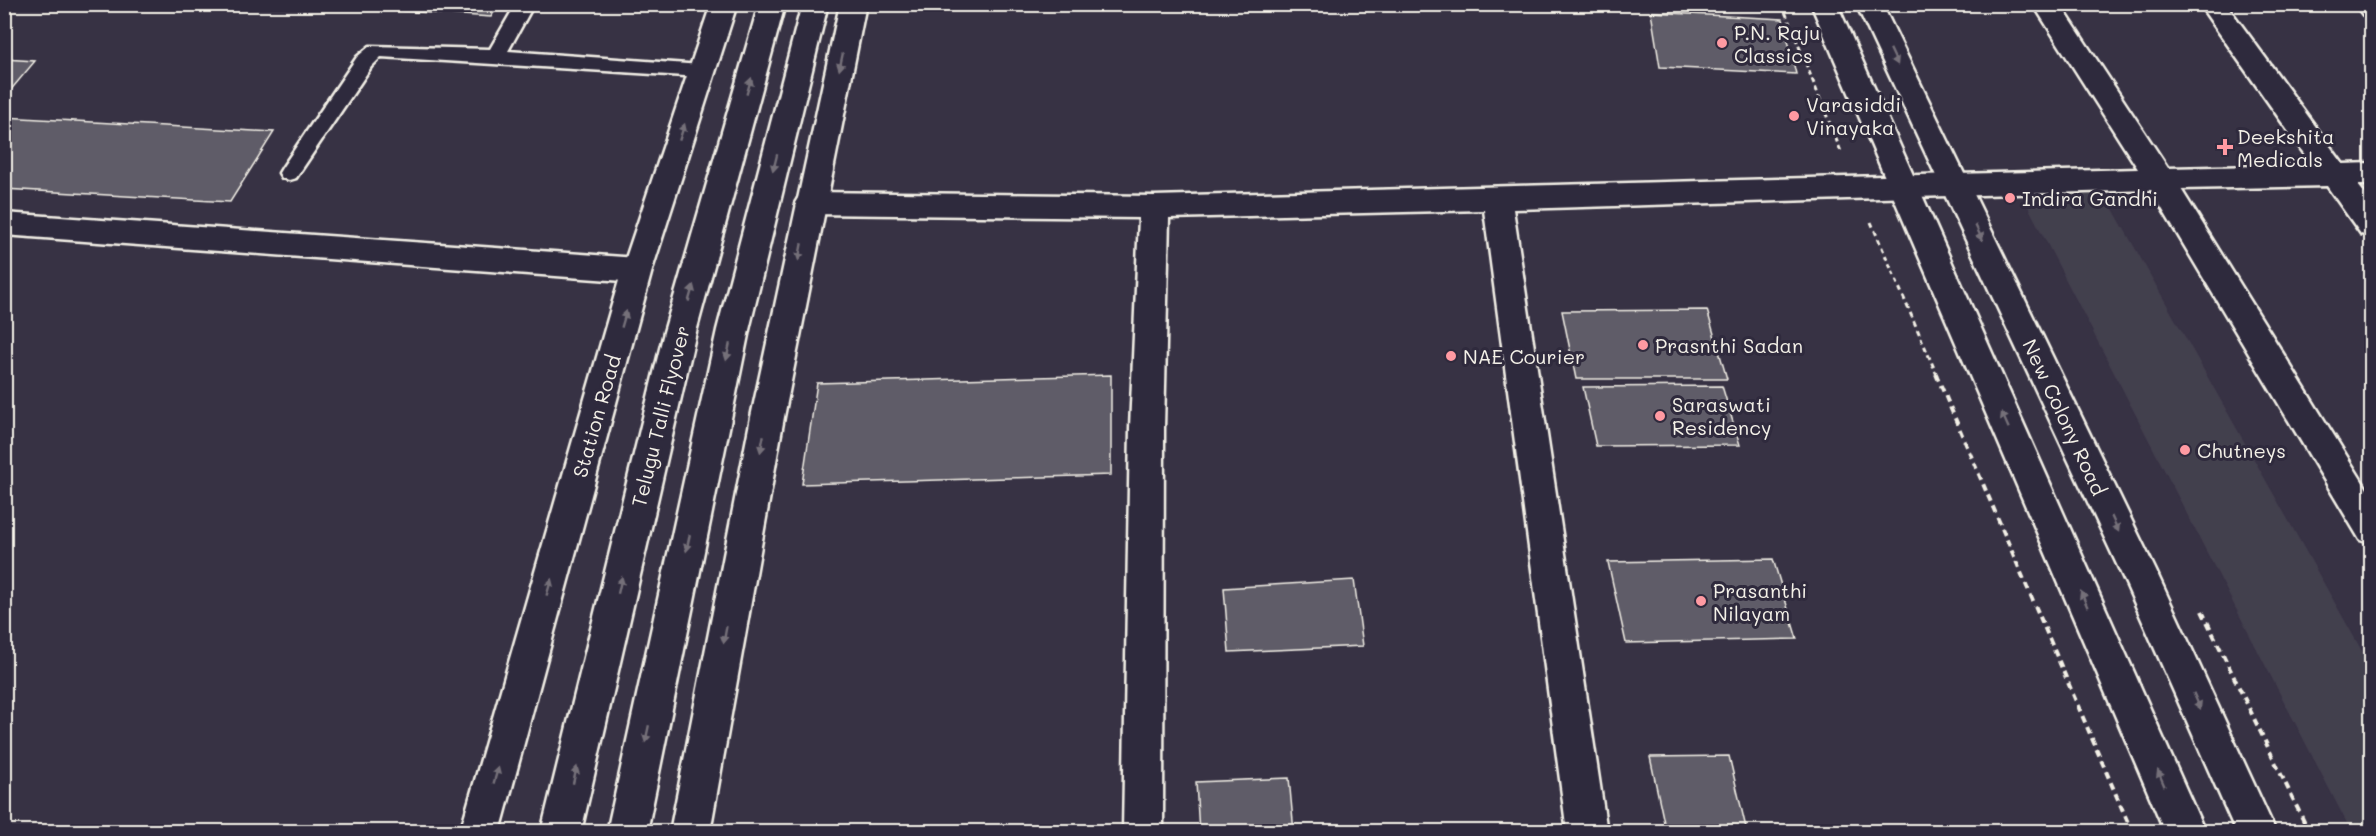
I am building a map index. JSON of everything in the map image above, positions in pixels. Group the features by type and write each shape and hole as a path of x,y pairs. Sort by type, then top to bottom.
{"main road":[{"name":"Station Road","path":"480,831 637,270 724,4"},
{"name":"Telugu Talli Flyover","path":"561,831 680,332 772,4"},
{"path":"627,831 733,330 815,4"},
{"path":"690,831 734,588 810,203 853,4"},
{"path":"1824,4 1901,185 2185,831"},
{"name":"New Colony Road","path":"1869,4 2138,571 2256,831"},
{"path":"2046,4 2158,178 2372,530"},
{"path":"2211,4 2372,226"},
{"path":"2368,4 2372,9"},
{"path":"810,203 1154,207 1497,199 1856,186 2372,174"},
{"path":"1497,199 1587,831"},
{"path":"1143,831 1147,428 1154,207"},
{"path":"4,224 637,270"}],"lane":[{"path":"496,56 525,4"},
{"path":"289,173 364,62 377,51 496,56 701,71"}],"path":[{"path":"1782,4 1856,186 2132,831"}],"shaded area":[{"path":"2104,193 2371,667 2371,831 2351,831 2022,195"}],"building":[{"path":"315,4 389,4 386,10 315,5"},
{"path":"408,4 499,4 491,17 404,11"},
{"name":"P.N. Raju Classics","path":"1651,12 1783,19 1796,74 1660,67"},
{"path":"4,59 35,61 4,98"},
{"path":"4,117 274,132 230,202 4,189"},
{"name":"Prasnthi Sadan","path":"1707,310 1727,379 1576,379 1562,311"},
{"path":"1111,375 1111,475 802,484 817,383"},
{"name":"Saraswati Residency","path":"1722,386 1740,445 1596,446 1583,387"},
{"name":"Prasanthi Nilayam","path":"1773,559 1797,639 1626,643 1608,562"},
{"path":"1354,580 1363,646 1229,652 1224,588"},
{"path":"1729,756 1747,832 1666,832 1650,757"},
{"path":"1289,778 1294,832 1199,832 1196,782"}],"place":[{"name":"P.N. Raju Classics","path":"1722,43"},
{"name":"Varasiddi Vinayaka","path":"1794,116"},
{"name":"Deekshita Medicals","path":"2225,147"},
{"name":"Indira Gandhi","path":"2010,198"},
{"name":"Prasnthi Sadan","path":"1643,345"},
{"name":"NAE Courier","path":"1451,356"},
{"name":"Saraswati Residency","path":"1660,416"},
{"name":"Chutneys","path":"2185,450"},
{"name":"Prasanthi Nilayam","path":"1701,601"}]}
